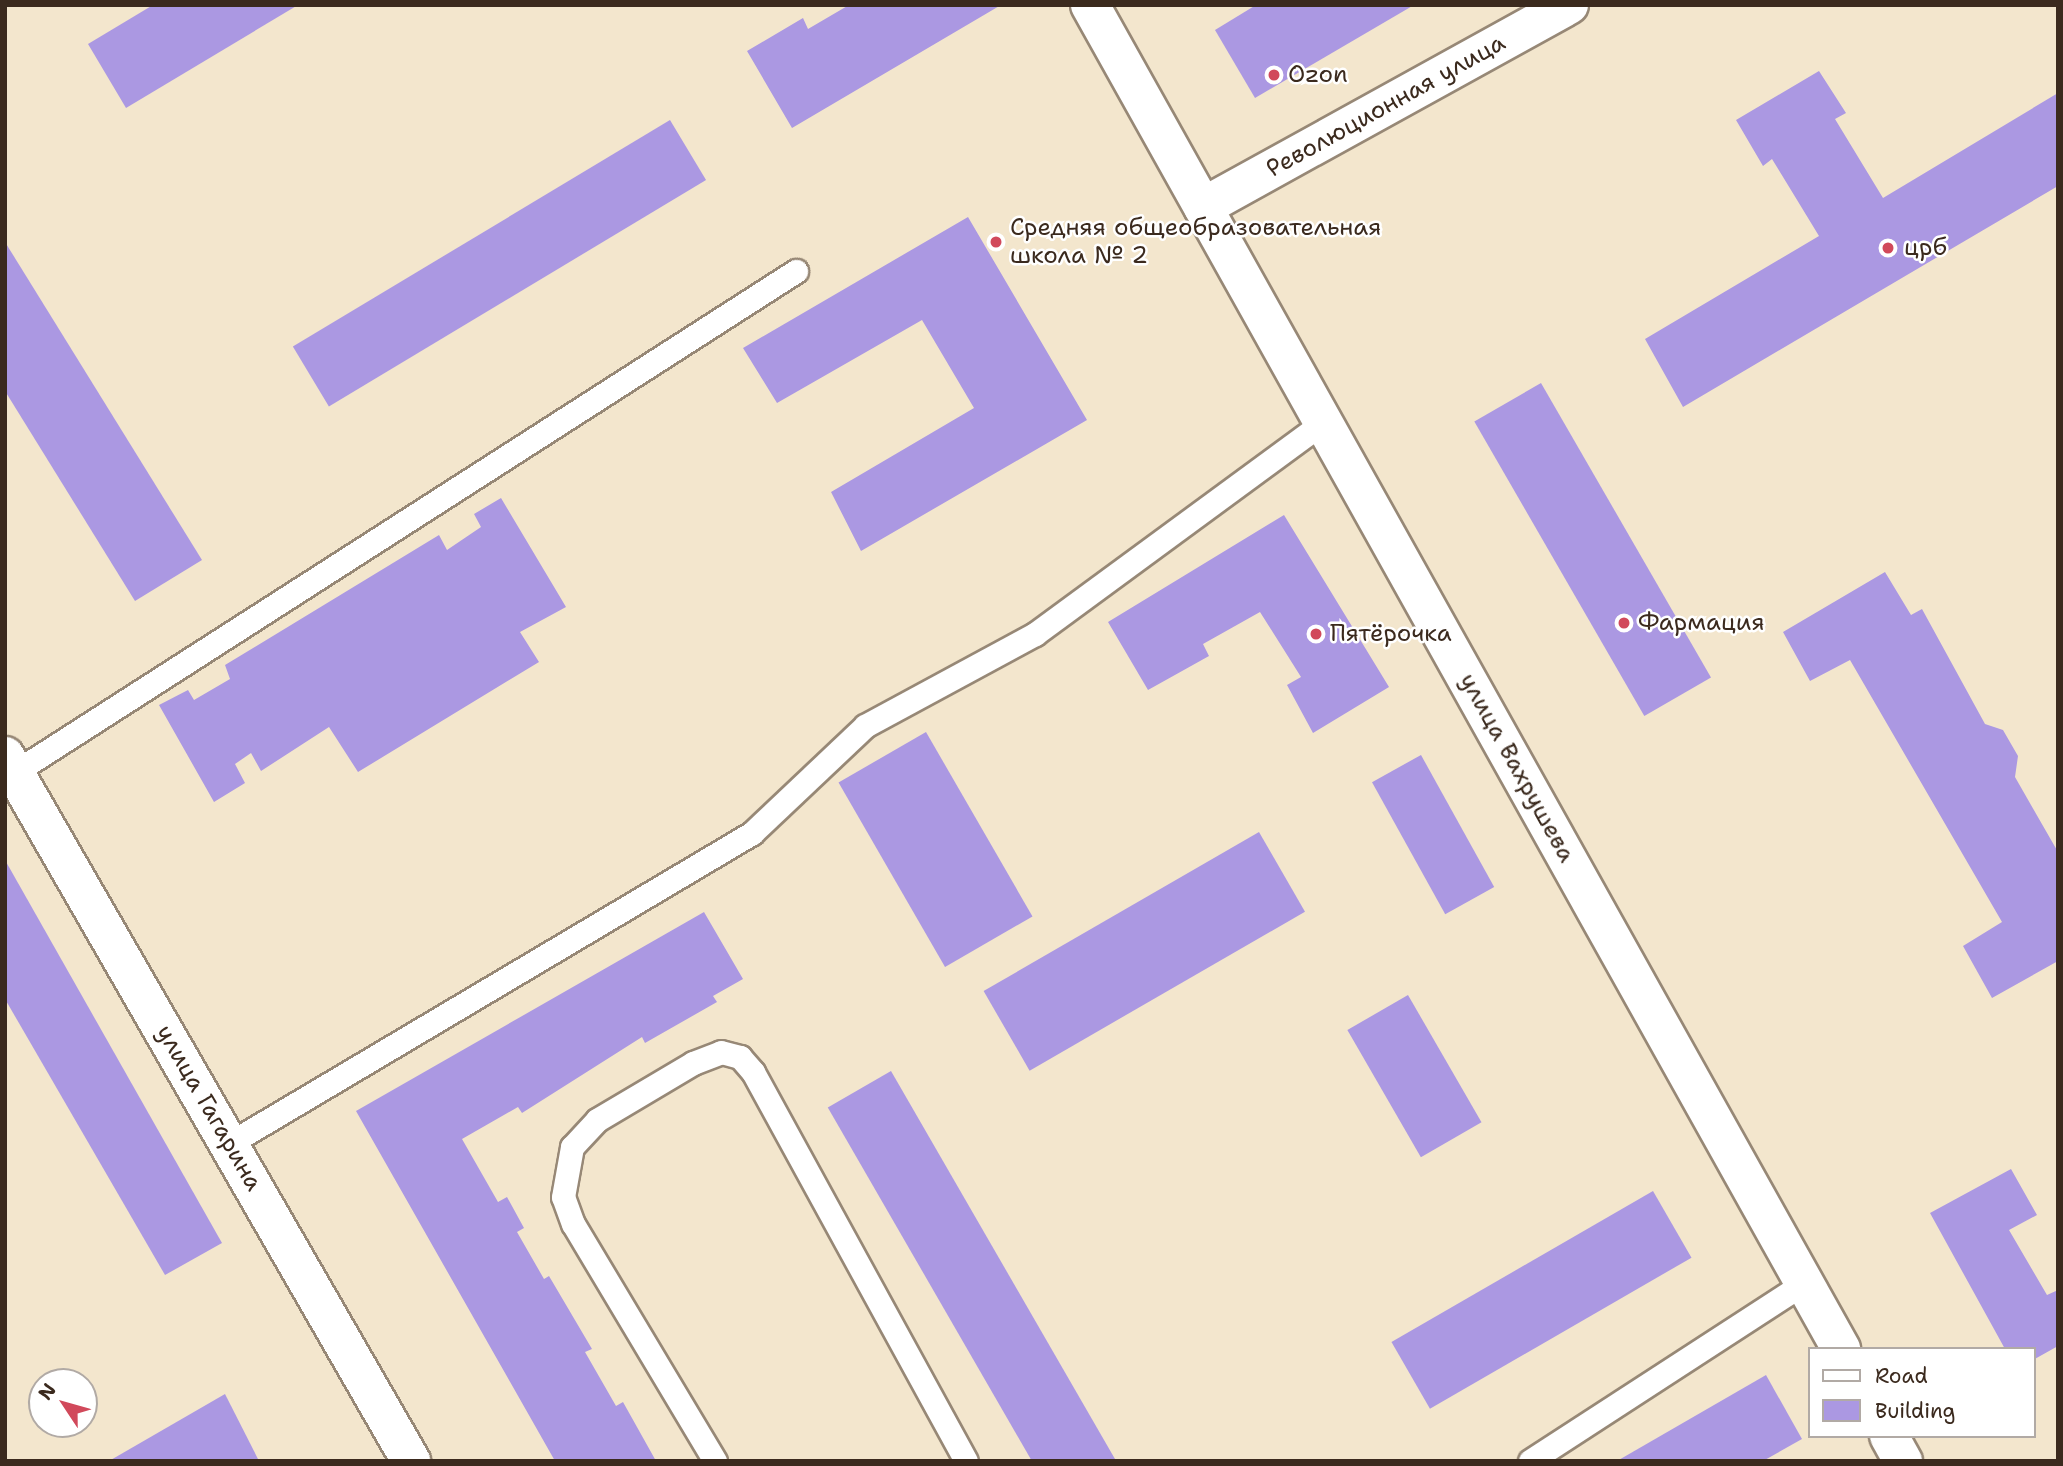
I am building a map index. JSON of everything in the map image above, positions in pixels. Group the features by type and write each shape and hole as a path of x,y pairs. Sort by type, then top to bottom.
{"street":[{"name":"улица Вахрушева","path":"1090,5 1840,1347"},
{"name":"Революционная улица","path":"1203,206 1569,5"},
{"name":"улица Гагарина","path":"10,764 411,1461"},
{"path":"1890,1438 1903,1461"}],"lane":[{"path":"10,764 796,271"},
{"path":"230,1143 752,833 865,726 1035,634 1324,422"},
{"path":"715,1461 573,1224 563,1197 572,1147 597,1120 693,1063 721,1052 740,1057 752,1072 966,1461"},
{"path":"1530,1461 1804,1283"}],"building":[{"path":"153,5 298,5 126,108 88,44"},
{"path":"849,5 1001,5 792,128 747,51 803,18 808,29"},
{"path":"1256,5 1414,5 1255,98 1215,30"},
{"path":"1819,71 1846,113 1835,119 1883,198 2058,93 2058,186 1683,407 1645,339 1819,236 1772,159 1763,166 1736,120"},
{"path":"670,120 706,180 329,407 293,347"},
{"path":"968,217 1087,420 861,551 831,492 974,408 922,320 777,403 743,348"},
{"path":"5,242 202,560 135,601 5,391"},
{"path":"1541,383 1711,677 1644,716 1474,422"},
{"path":"501,498 566,607 520,632 539,662 358,772 329,727 261,771 251,753 235,764 245,783 214,802 159,705 188,690 194,700 230,679 225,665 439,535 447,550 481,527 474,514"},
{"path":"1284,515 1389,687 1313,733 1287,685 1301,677 1260,612 1203,644 1209,656 1148,690 1108,622"},
{"path":"1885,572 1911,615 1922,609 1985,724 2003,730 2018,756 2015,777 2058,852 2058,961 1992,998 1963,946 2002,922 1850,660 1810,681 1783,632"},
{"path":"926,732 1032,916 945,967 839,782"},
{"path":"1421,755 1494,887 1445,914 1372,782"},
{"path":"1259,832 1305,912 1030,1071 984,991"},
{"path":"5,860 222,1243 165,1275 5,999"},
{"path":"704,912 743,979 713,996 717,1002 645,1043 642,1037 522,1113 518,1107 462,1139 498,1202 507,1197 524,1228 517,1232 544,1279 549,1276 592,1349 585,1352 616,1406 623,1402 656,1461 555,1461 356,1111"},
{"path":"1408,995 1482,1122 1421,1157 1347,1030"},
{"path":"891,1071 1116,1461 1032,1461 828,1108"},
{"path":"2011,1169 2037,1215 2009,1230 2047,1295 2058,1290 2058,1346 2035,1359 2035,1347 2004,1347 1930,1213"},
{"path":"1653,1191 1692,1258 1430,1409 1391,1342"},
{"path":"1766,1375 1802,1439 1763,1461 1617,1461"},
{"path":"225,1394 259,1461 109,1461"}],"place":[{"name":"Ozon","path":"1274,75"},
{"name":"Средняя общеобразовательная школа № 2","path":"996,242"},
{"name":"црб","path":"1888,248"},
{"name":"Фармация","path":"1624,623"},
{"name":"Пятёрочка","path":"1316,634"}]}
